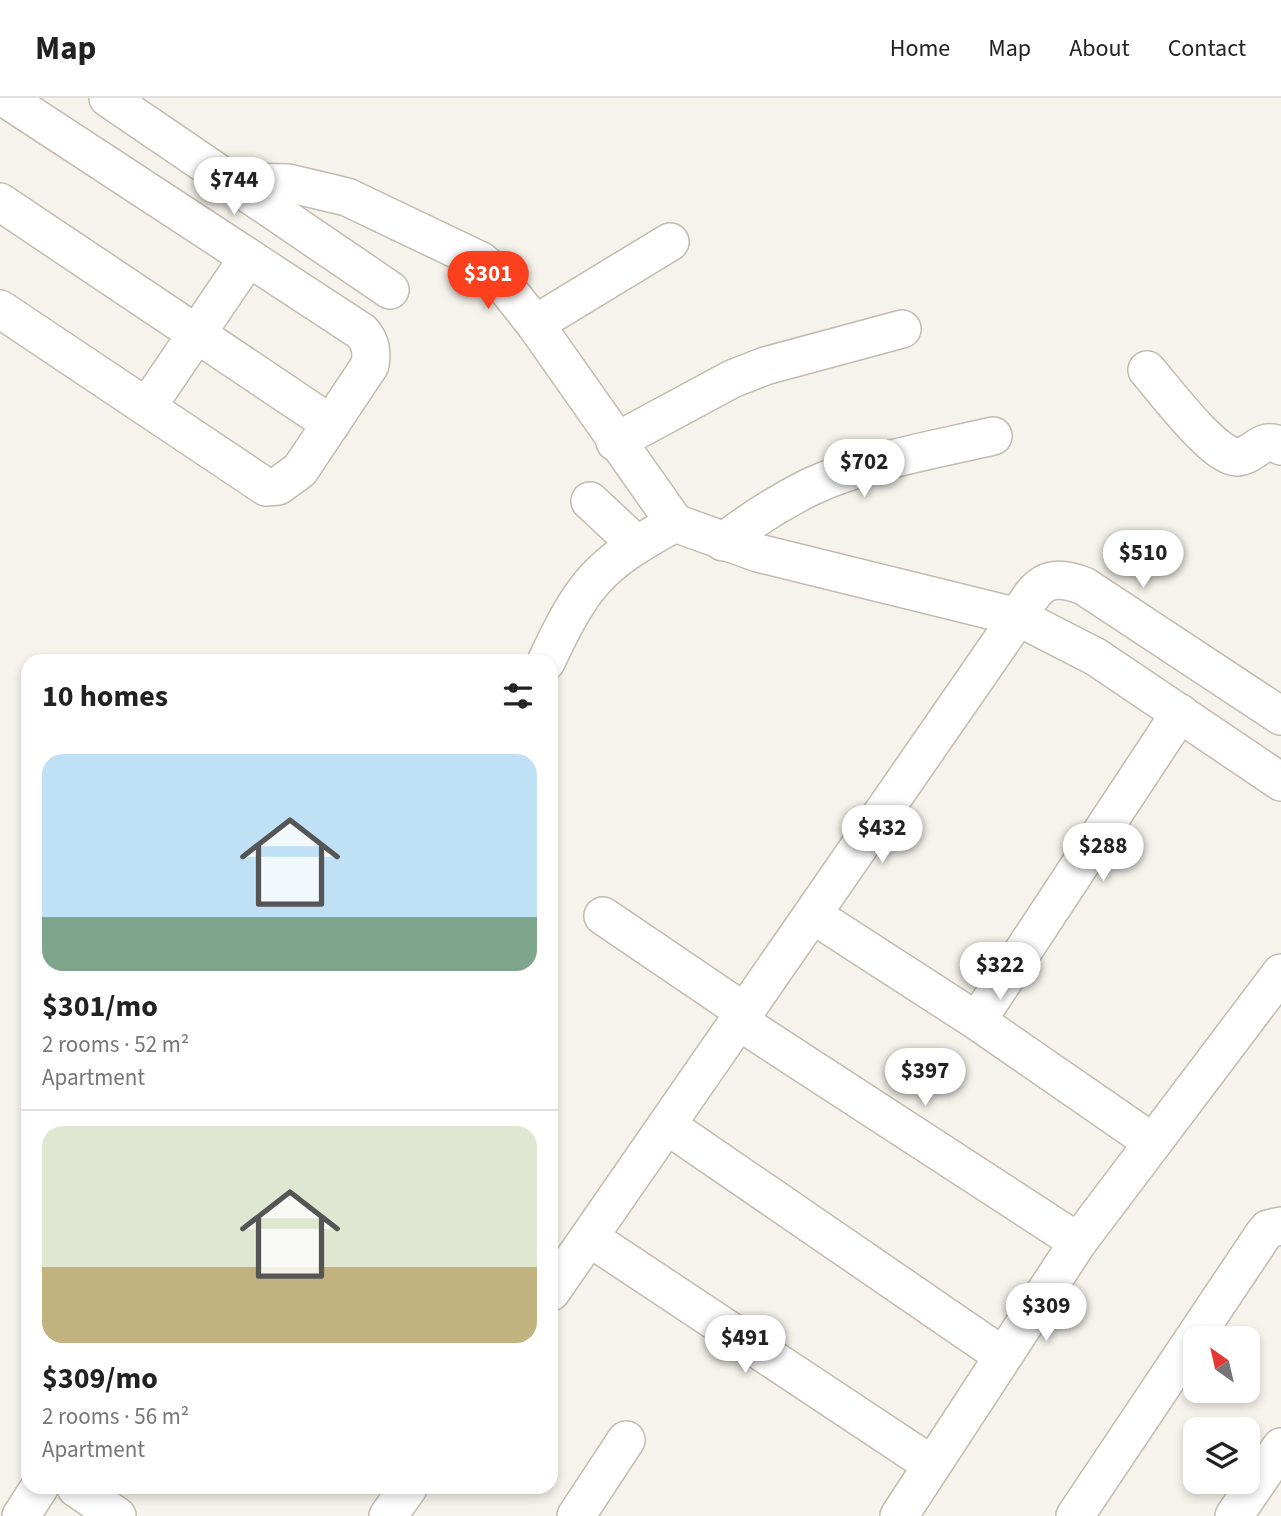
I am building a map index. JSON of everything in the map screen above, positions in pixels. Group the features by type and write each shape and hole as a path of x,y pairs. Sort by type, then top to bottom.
{"street":[{"path":"0,309 266,487 278,486 300,470 370,365 370,342 362,332 5,98"},
{"path":"108,98 390,290"},
{"path":"234,182 288,183 347,197 450,244 493,271 535,324 615,442 675,523 723,542 1018,617 1047,629 1096,657 1281,782"},
{"path":"0,202 331,424"},
{"path":"535,324 670,242"},
{"path":"147,407 248,258"},
{"path":"615,442 732,379 765,366 902,329"},
{"path":"1147,370 1224,453 1236,457 1250,452 1261,443 1273,442 1281,446"},
{"path":"723,542 746,525 811,487 868,467 993,436"},
{"path":"590,502 636,544"},
{"path":"550,654 571,609 588,584 636,544 675,523"},
{"path":"558,1282 1041,584 1056,580 1073,581 1281,716"},
{"path":"977,1021 1180,713"},
{"path":"813,915 977,1021 1152,1142"},
{"path":"603,916 743,1017 1078,1242"},
{"path":"899,1516 1078,1242 1281,974"},
{"path":"668,1126 1003,1356"},
{"path":"1075,1516 1263,1235 1268,1229 1281,1226"},
{"path":"590,1238 932,1465"},
{"path":"576,1516 626,1440"},
{"path":"1234,1516 1281,1447"},
{"path":"21,1516 35,1494"},
{"path":"85,1494 117,1516"},
{"path":"388,1516 404,1494"}]}
